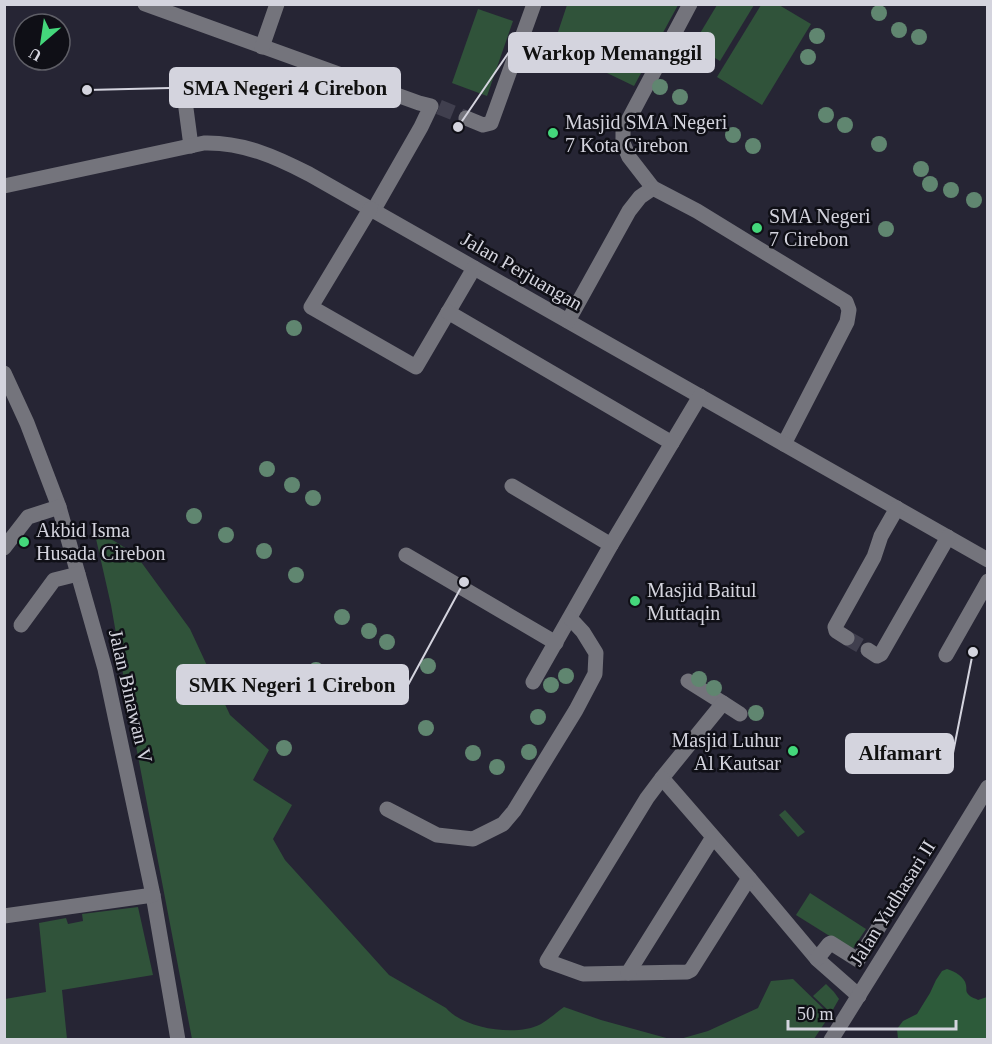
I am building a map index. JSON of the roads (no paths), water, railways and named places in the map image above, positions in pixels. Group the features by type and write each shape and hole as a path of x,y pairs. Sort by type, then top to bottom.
{"street":[{"path":"145,4 419,103 435,106 312,308 416,367 474,268"},
{"path":"262,47 277,4"},
{"path":"466,118 483,125 491,123 534,4"},
{"path":"690,4 623,130 623,143 652,188 698,211 846,302 849,310 848,322 784,444"},
{"path":"185,101 191,146"},
{"name":"Jalan Perjuangan","path":"4,186 204,143 232,144 263,153 294,166 987,560"},
{"path":"568,321 629,211 640,197 652,188"},
{"path":"448,312 672,443"},
{"name":"Jalan Binawan V","path":"4,372 27,423 59,507 105,669 153,895 178,1040"},
{"path":"533,682 700,396"},
{"path":"512,486 611,545"},
{"path":"4,548 28,517 59,507"},
{"path":"847,638 836,631 835,627 874,557 881,536 897,508"},
{"path":"868,650 877,656 881,654 948,537"},
{"path":"406,555 556,643"},
{"path":"21,625 54,580 78,574"},
{"path":"946,655 987,581"},
{"path":"387,809 437,835 473,839 503,824 514,811 594,674 596,653 583,632 570,618"},
{"path":"688,681 740,714"},
{"path":"723,703 647,798 547,961 583,974 682,973 691,970 749,878"},
{"path":"662,778 817,959 859,996"},
{"name":"Jalan Yudhasari II","path":"831,1040 987,786"},
{"path":"628,973 713,837"},
{"path":"4,916 153,895"},
{"path":"817,959 831,943 858,960 884,919"}],"tunnel":[{"path":"439,107 466,118"},
{"path":"847,638 868,650"}],"place":[{"name":"SMA Negeri 4 Cirebon","path":"87,90"},
{"name":"Warkop Memanggil","path":"458,127"},
{"name":"Masjid SMA Negeri 7 Kota Cirebon","path":"553,133"},
{"name":"SMA Negeri 7 Cirebon","path":"757,228"},
{"name":"Akbid Isma Husada Cirebon","path":"24,542"},
{"name":"SMK Negeri 1 Cirebon","path":"464,582"},
{"name":"Masjid Baitul Muttaqin","path":"635,601"},
{"name":"Alfamart","path":"973,652"},
{"name":"Masjid Luhur Al Kautsar","path":"793,751"}]}
